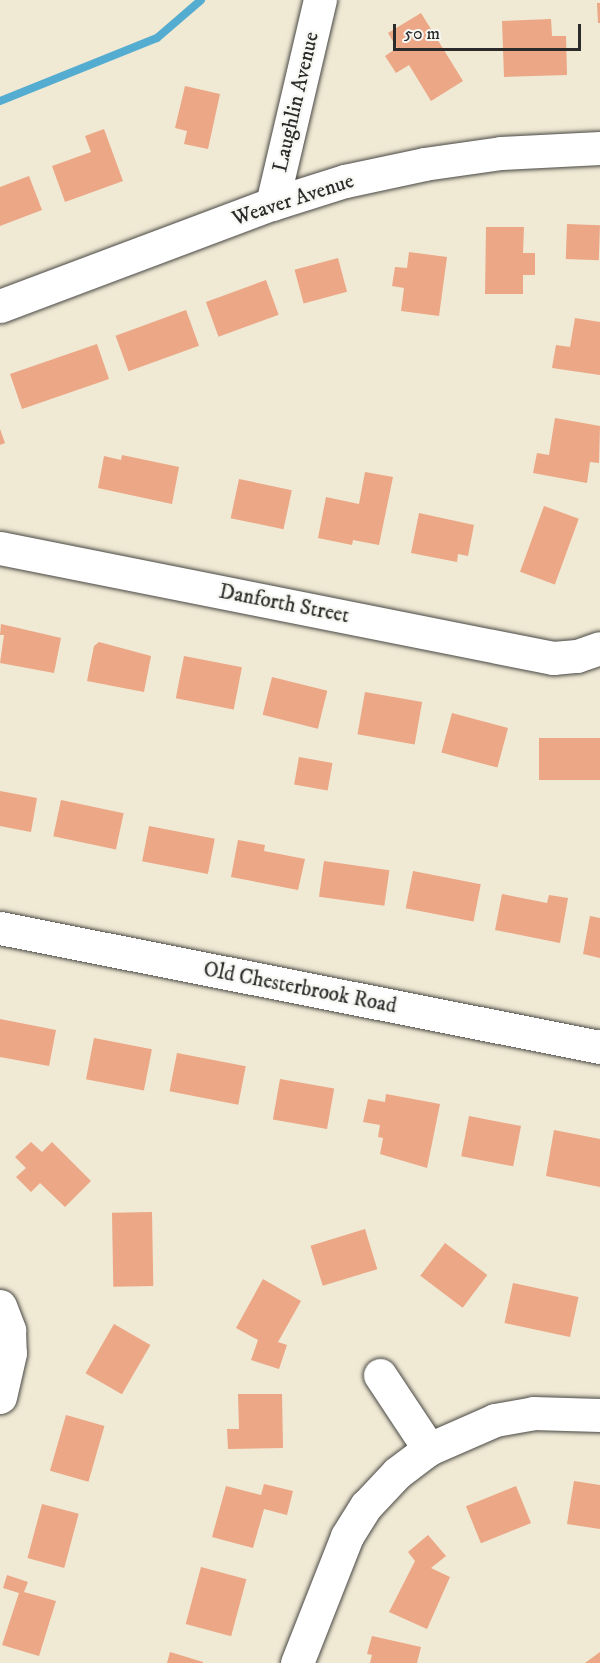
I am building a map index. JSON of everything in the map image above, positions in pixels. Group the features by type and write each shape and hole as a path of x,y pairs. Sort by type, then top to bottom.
{"street":[{"name":"Laughlin Avenue","path":"272,204 320,0"},
{"name":"Weaver Avenue","path":"0,306 272,204 345,181 424,164 501,153 600,148"},
{"name":"Danforth Street","path":"0,548 553,658 567,657 600,648"},
{"name":"Old Chesterbrook Road","path":"0,928 600,1047"},
{"path":"0,1306 9,1330 10,1353 0,1396"},
{"path":"380,1375 429,1449"},
{"path":"297,1663 347,1536 366,1506 397,1473 429,1449 495,1420 533,1413 600,1415"}],"building":[{"path":"597,3 600,3 600,23 598,23"},
{"path":"421,13 463,81 431,101 409,65 396,73 385,56 397,48 388,33"},
{"path":"551,19 552,36 566,36 567,75 504,77 502,21"},
{"path":"185,86 220,94 208,149 184,144 187,131 175,128"},
{"path":"104,129 123,181 65,202 52,166 91,152 85,136"},
{"path":"29,176 42,210 0,226 0,187"},
{"path":"567,224 600,225 599,260 566,259"},
{"path":"486,227 524,227 523,253 535,253 535,275 523,275 523,294 485,294"},
{"path":"409,252 447,257 439,316 401,311 404,288 392,286 395,267 407,268"},
{"path":"338,258 347,292 304,303 295,270"},
{"path":"266,280 279,315 219,337 206,302"},
{"path":"186,310 199,346 129,371 116,336"},
{"path":"575,318 600,322 600,375 552,368 556,345 570,347"},
{"path":"97,344 109,379 22,409 10,374"},
{"path":"555,418 600,426 599,463 590,462 587,483 533,473 537,453 549,455"},
{"path":"0,429 5,443 0,445"},
{"path":"122,455 179,467 172,504 98,488 104,456 121,460"},
{"path":"365,472 393,477 379,545 353,540 352,545 318,538 326,497 359,504"},
{"path":"239,479 292,490 284,529 231,518"},
{"path":"544,506 579,519 555,584 520,572"},
{"path":"419,513 474,525 468,556 458,554 457,562 411,553"},
{"path":"1,624 61,638 54,673 0,663 4,635 0,635"},
{"path":"99,642 151,656 144,692 87,681 94,646"},
{"path":"184,656 242,667 234,709 176,698"},
{"path":"272,677 327,691 318,729 263,715"},
{"path":"365,692 422,702 415,744 358,734"},
{"path":"452,713 508,728 497,768 441,753"},
{"path":"539,738 600,738 600,780 539,780"},
{"path":"299,757 332,763 328,790 294,785"},
{"path":"0,791 37,798 31,832 0,826"},
{"path":"61,800 124,813 116,849 53,836"},
{"path":"149,826 215,839 208,874 142,861"},
{"path":"238,840 265,845 264,851 305,859 298,890 231,877"},
{"path":"324,861 389,870 384,906 319,897"},
{"path":"413,871 481,884 473,921 406,908"},
{"path":"502,894 547,903 549,895 568,898 560,943 495,930"},
{"path":"590,916 600,918 600,958 583,954"},
{"path":"0,1019 56,1030 49,1066 0,1057"},
{"path":"94,1038 152,1049 144,1090 86,1079"},
{"path":"177,1053 246,1066 238,1105 170,1091"},
{"path":"280,1079 334,1089 327,1129 273,1119"},
{"path":"386,1094 440,1104 427,1168 380,1154 383,1138 378,1137 380,1125 363,1122 368,1099 385,1102"},
{"path":"469,1116 521,1126 513,1166 461,1156"},
{"path":"554,1130 600,1139 600,1187 546,1176"},
{"path":"31,1142 42,1152 52,1142 91,1181 65,1207 40,1183 31,1192 16,1177 26,1168 15,1157"},
{"path":"152,1212 153,1286 113,1287 112,1213"},
{"path":"365,1229 377,1269 323,1286 310,1246"},
{"path":"445,1243 487,1275 463,1308 420,1276"},
{"path":"263,1279 301,1301 278,1342 287,1345 279,1369 251,1360 258,1340 236,1328"},
{"path":"513,1283 579,1297 570,1337 504,1323"},
{"path":"114,1324 150,1345 122,1394 86,1373"},
{"path":"238,1394 282,1394 283,1448 228,1449 227,1429 239,1429"},
{"path":"66,1415 104,1426 88,1482 50,1471"},
{"path":"574,1481 600,1485 600,1529 567,1524"},
{"path":"264,1484 293,1491 287,1515 264,1509 253,1548 212,1537 226,1486 261,1495"},
{"path":"516,1486 531,1523 481,1543 466,1506"},
{"path":"42,1504 79,1514 64,1568 28,1558"},
{"path":"428,1535 446,1556 431,1568 450,1577 427,1629 389,1612 415,1561 408,1552"},
{"path":"201,1567 246,1579 231,1636 186,1624"},
{"path":"7,1575 28,1582 24,1592 56,1601 39,1656 2,1645 19,1593 3,1588"},
{"path":"372,1636 421,1647 417,1663 370,1663 372,1655 367,1654"},
{"path":"170,1652 203,1662 203,1663 167,1663"},
{"path":"600,1652 600,1663 585,1663"}],"waterway":[{"path":"0,101 157,38 201,0"}]}
